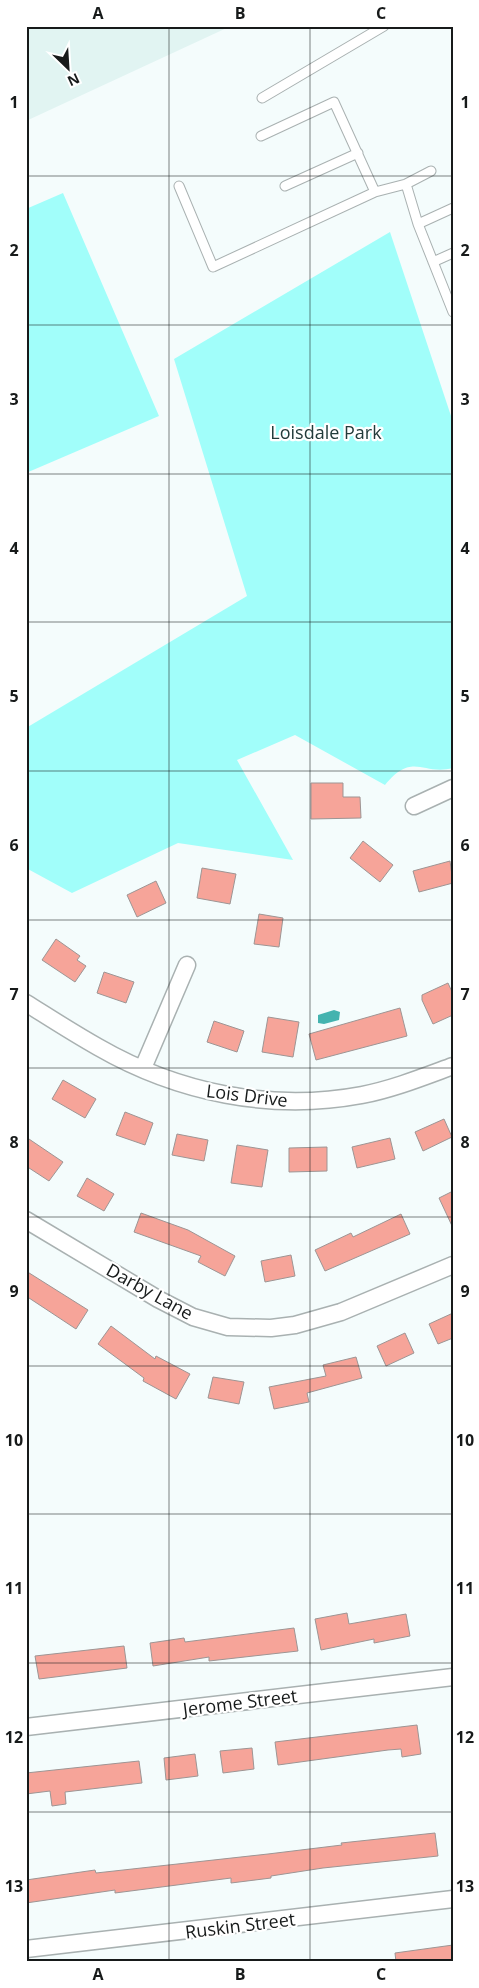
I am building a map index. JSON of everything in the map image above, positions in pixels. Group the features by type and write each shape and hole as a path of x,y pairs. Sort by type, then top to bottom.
{"street":[{"path":"414,806 453,788"},
{"path":"143,1068 188,965"},
{"name":"Lois Drive","path":"26,1003 99,1048 143,1068 212,1092 256,1100 330,1100 390,1088 453,1066"},
{"name":"Darby Lane","path":"26,1220 158,1299 193,1317 228,1326 257,1328 296,1325 341,1312 453,1265"},
{"name":"Jerome Street","path":"26,1727 453,1677"},
{"name":"Ruskin Street","path":"26,1949 453,1899"}],"lane":[{"path":"262,98 384,26"},
{"path":"261,136 334,102 375,192"},
{"path":"285,186 358,153"},
{"path":"179,186 213,267 375,192 406,184 431,171"},
{"path":"406,184 418,224 453,312"},
{"path":"418,224 453,208"},
{"path":"433,262 453,253"}],"shaded area":[{"path":"26,26 231,26 26,121"},
{"path":"334,1010 340,1012 339,1020 324,1024 318,1023 318,1015"}],"green space":[{"path":"63,193 159,416 26,473 26,209"},
{"name":"Loisdale Park","path":"390,232 453,422 453,768 442,770 411,767 403,769 385,785 295,735 237,760 293,860 178,843 72,893 26,868 26,728 247,596 174,359"}],"building":[{"path":"311,783 343,783 343,797 360,797 361,818 311,819"},
{"path":"363,841 393,865 380,882 350,858"},
{"path":"450,861 453,883 419,892 413,871"},
{"path":"202,868 236,874 230,904 197,898"},
{"path":"156,881 166,903 137,917 127,895"},
{"path":"259,914 283,918 279,947 254,944"},
{"path":"56,939 80,956 77,960 86,966 75,982 42,960"},
{"path":"104,972 134,982 126,1003 97,993"},
{"path":"448,983 453,994 453,1015 433,1024 422,1000 422,995"},
{"path":"400,1008 407,1036 316,1060 309,1034"},
{"path":"268,1017 299,1022 293,1057 262,1052"},
{"path":"214,1021 244,1031 237,1052 207,1042"},
{"path":"63,1080 96,1099 85,1118 52,1099"},
{"path":"125,1112 153,1123 145,1145 116,1135"},
{"path":"444,1119 452,1137 423,1151 415,1132"},
{"path":"177,1134 208,1140 204,1161 172,1155"},
{"path":"26,1137 63,1162 49,1181 26,1166"},
{"path":"390,1138 395,1159 357,1168 352,1147"},
{"path":"237,1145 268,1150 262,1187 231,1183"},
{"path":"327,1147 327,1171 289,1172 289,1148"},
{"path":"87,1178 114,1194 104,1211 77,1196"},
{"path":"453,1191 453,1228 439,1198"},
{"path":"141,1213 188,1230 235,1256 225,1276 198,1262 201,1256 134,1232"},
{"path":"401,1214 410,1234 325,1271 315,1250 351,1233 353,1237"},
{"path":"291,1255 295,1276 265,1282 261,1261"},
{"path":"26,1271 88,1310 76,1329 26,1296"},
{"path":"453,1313 453,1338 438,1344 429,1324"},
{"path":"111,1326 155,1359 156,1356 190,1374 176,1399 143,1381 144,1378 98,1344"},
{"path":"405,1333 414,1353 386,1366 377,1346"},
{"path":"356,1357 362,1378 307,1393 309,1402 274,1409 269,1387 326,1376 323,1365"},
{"path":"213,1377 244,1382 239,1404 208,1398"},
{"path":"347,1613 349,1624 406,1614 410,1636 374,1643 374,1639 321,1650 315,1619"},
{"path":"294,1628 298,1651 209,1661 209,1657 153,1666 150,1643 184,1638 185,1642"},
{"path":"124,1646 127,1668 39,1679 35,1656"},
{"path":"417,1725 421,1754 402,1757 401,1749 388,1750 278,1765 275,1742"},
{"path":"252,1748 254,1769 223,1773 220,1751"},
{"path":"195,1754 198,1776 166,1780 164,1758"},
{"path":"139,1761 142,1783 65,1792 66,1804 52,1806 50,1791 26,1794 26,1773"},
{"path":"435,1833 438,1856 323,1868 271,1876 271,1878 231,1883 231,1878 115,1893 115,1890 26,1903 26,1880 95,1870 96,1873"},
{"path":"453,1945 453,1962 396,1962 395,1953"}]}
